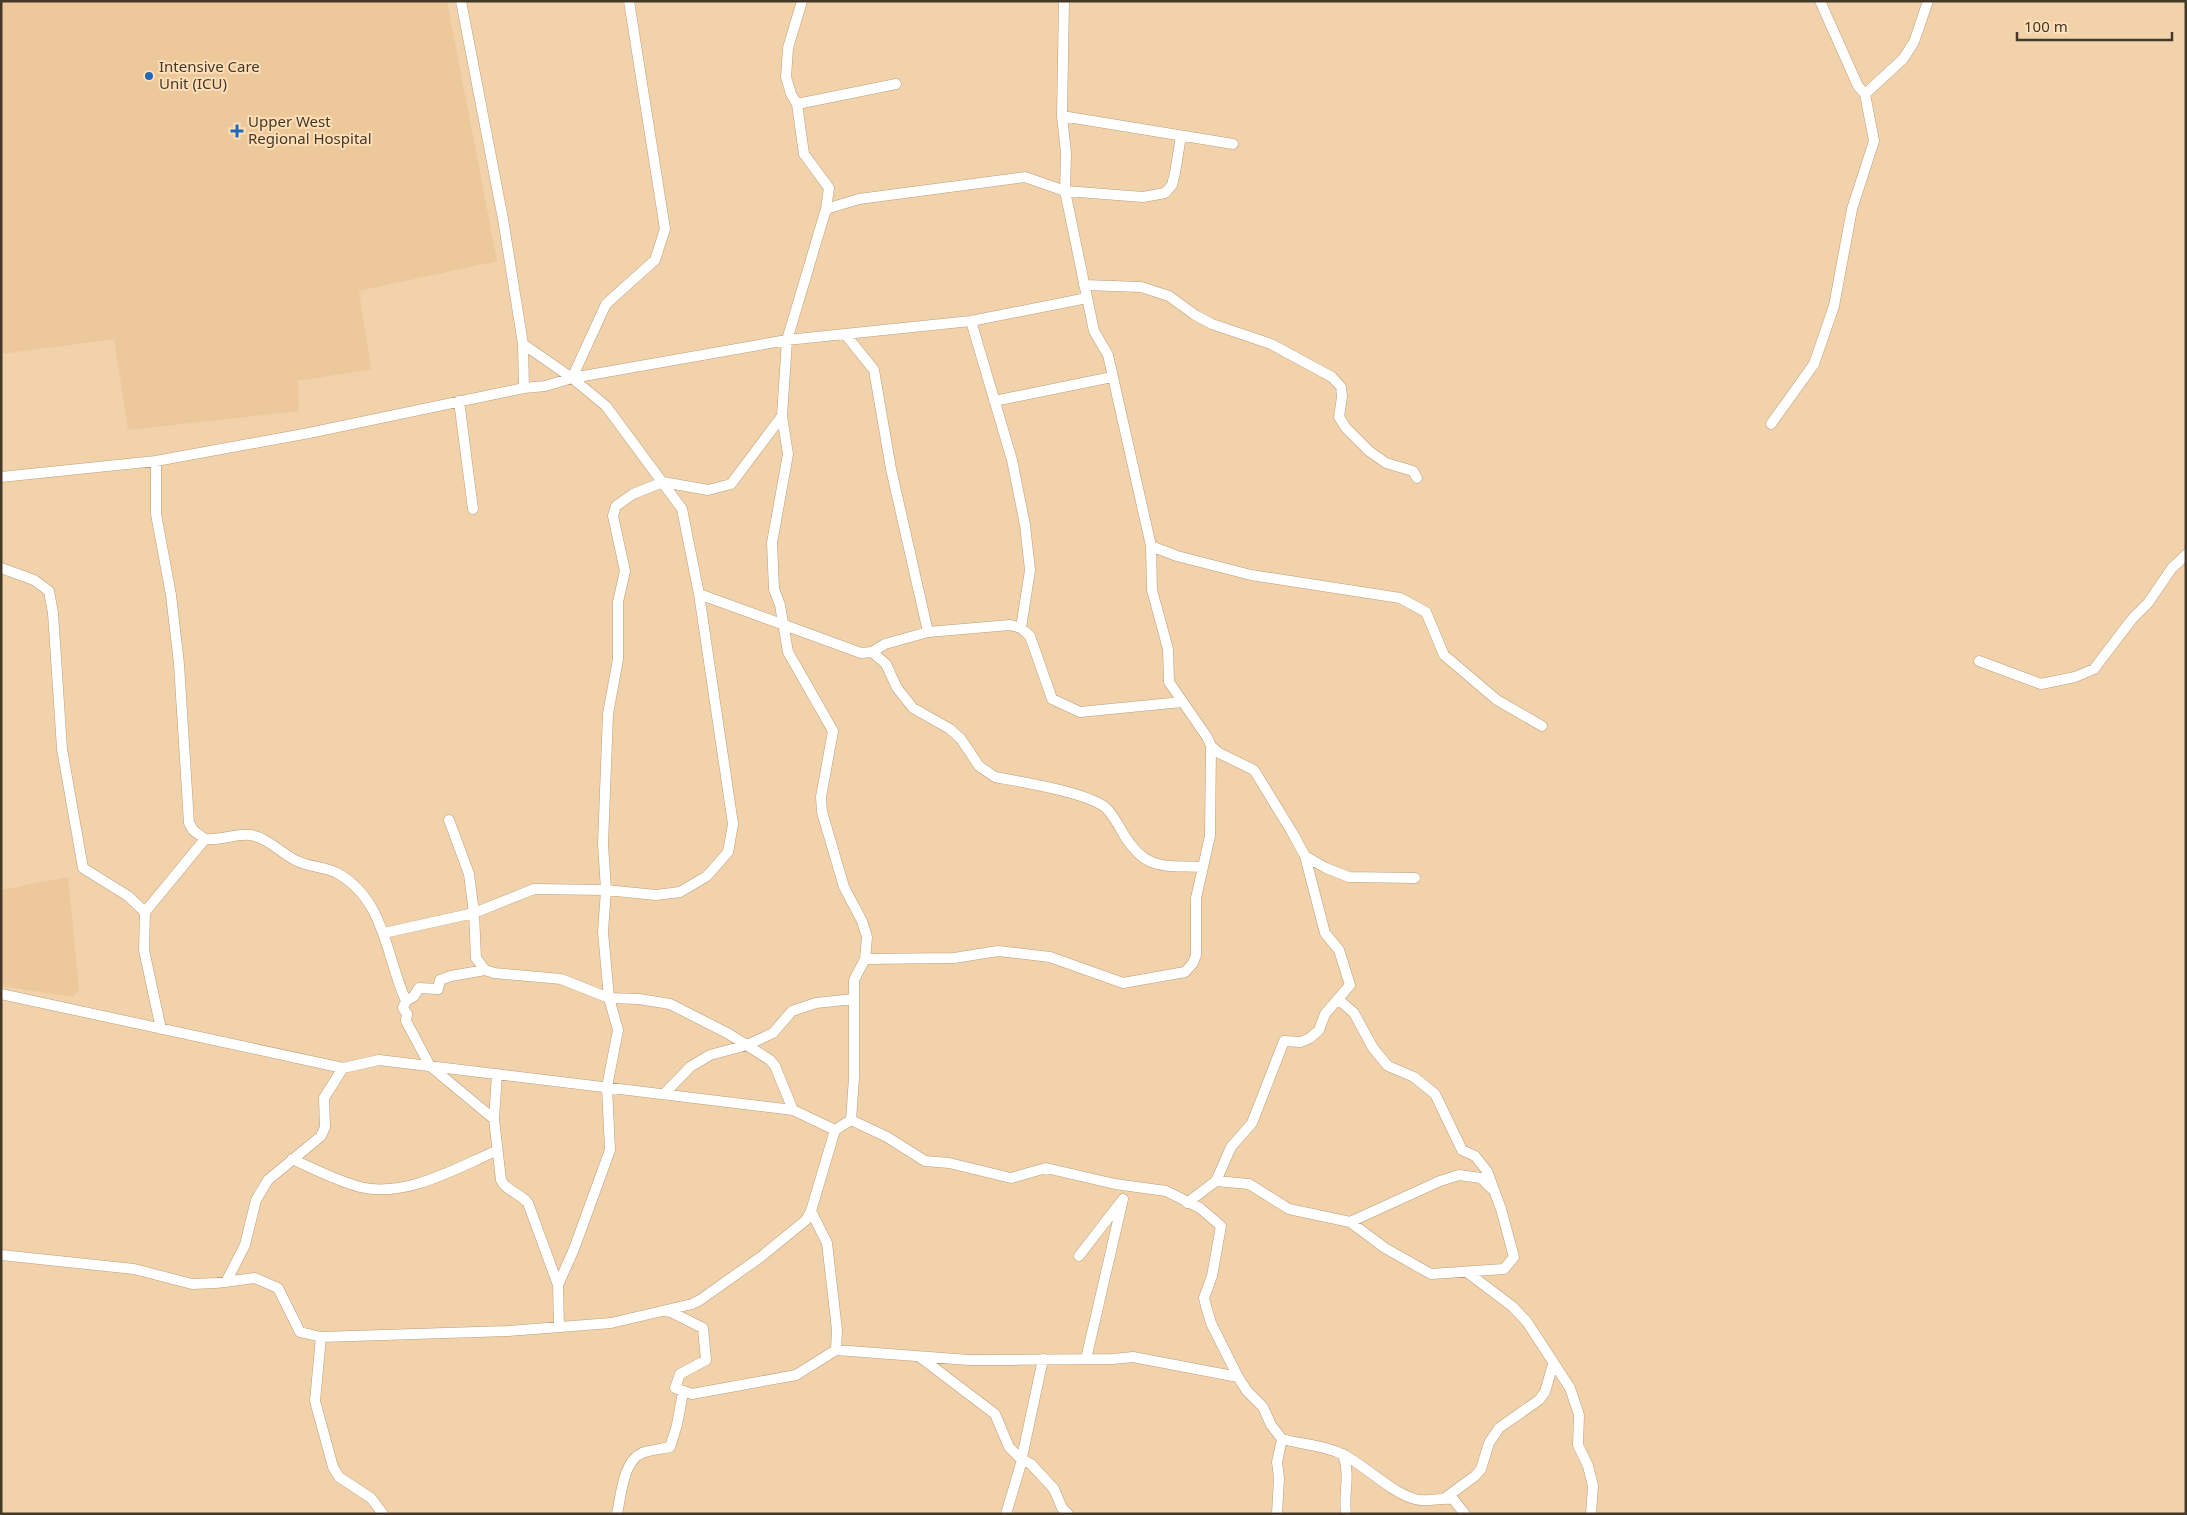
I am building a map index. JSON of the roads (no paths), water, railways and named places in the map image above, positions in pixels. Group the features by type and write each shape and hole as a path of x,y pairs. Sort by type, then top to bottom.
{"street":[{"path":"461,1 503,219 523,344 524,388"},
{"path":"572,378 606,304 655,260 665,229 629,1"},
{"path":"802,1 788,48 786,77 791,94 797,104 804,154 829,188 826,209 787,340 782,416 788,454 772,543 774,589 780,605 788,652 833,731 821,797 822,812 844,887 862,921 867,937 865,959 854,980 854,1061 851,1120"},
{"path":"865,959 954,958 998,951 1050,957 1112,981 1124,983 1185,972 1193,963 1196,955 1196,898 1210,836 1211,746 1208,737 1169,682 1168,649 1152,590 1151,546 1108,355 1094,331 1065,191 1066,153 1062,116 1064,1"},
{"path":"1771,424 1814,364 1834,306 1852,209 1874,142 1865,94 1858,86 1820,1"},
{"path":"1865,94 1903,59 1914,42 1928,1"},
{"path":"797,104 896,84"},
{"path":"1062,116 1233,144"},
{"path":"826,209 859,198 1025,177 1065,191 1143,196 1165,193 1172,185 1181,136"},
{"path":"1084,285 1141,287 1169,296 1195,315 1212,324 1271,344 1332,377 1341,387 1342,397 1339,417 1346,428 1369,451 1386,463 1413,471 1417,478"},
{"path":"1,477 156,461 309,433 524,388 545,386 572,378 787,340 971,321 1087,298"},
{"path":"971,321 1012,460 1025,525 1030,570 1021,628"},
{"path":"845,334 874,370 891,469 928,632"},
{"path":"384,933 474,913 534,889 606,890 656,895 680,892 707,876 728,852 733,824 699,594 682,509 606,406 572,378 523,344"},
{"path":"994,401 1112,377"},
{"path":"458,401 473,509"},
{"path":"558,1284 598,1187 610,1150 607,1087 618,1030 609,998 603,932 606,890 604,844 608,714 618,659 618,602 625,571 613,516 616,506 633,494 663,482 708,490 731,484 782,416"},
{"path":"156,461 156,514 171,595 179,664 189,823 192,830 205,839 253,836 297,861 336,873 363,892 384,933 396,978 406,1001"},
{"path":"1151,546 1177,556 1251,575 1400,598 1426,612 1444,655 1497,700 1542,726"},
{"path":"1980,661 2041,684 2075,677 2094,669 2132,619 2148,602 2172,568 2186,556"},
{"path":"1,568 34,580 49,591 53,613 62,749 83,868 128,896 144,912"},
{"path":"699,594 861,653 872,652 885,644 928,632 1010,625 1021,628 1030,636 1052,699 1066,707 1080,712 1182,702"},
{"path":"872,652 886,664 897,688 913,708 950,729 961,739 987,773 995,777 1092,799 1106,808 1132,848 1142,859 1155,865 1203,867"},
{"path":"1211,746 1219,753 1254,770 1305,856 1325,933 1339,950 1350,985"},
{"path":"449,820 469,874 474,913 476,958 485,970"},
{"path":"161,1028 144,950 144,912 205,839"},
{"path":"1305,856 1326,868 1349,877 1416,878"},
{"path":"494,1119 430,1066 406,1021 407,1014 403,1008 406,1001 414,996 419,988 438,989 440,980 451,976 485,970 494,973 561,979 609,998 639,999 670,1004 747,1045 773,1063 793,1110"},
{"path":"1187,1203 1216,1181 1231,1147 1252,1123 1284,1041 1300,1042 1310,1038 1319,1030 1325,1014 1350,985"},
{"path":"1216,1181 1249,1184 1289,1209 1350,1222 1385,1248 1432,1274 1504,1269 1514,1257 1487,1170 1475,1156 1462,1150 1435,1094 1414,1077 1388,1066 1373,1048 1354,1013 1338,999 1350,985"},
{"path":"1,994 343,1068 379,1060 793,1110 835,1130"},
{"path":"664,1094 690,1067 710,1055 747,1045 773,1033 792,1011 816,1003 854,999"},
{"path":"226,1282 245,1245 261,1189 268,1180 324,1132 324,1098 343,1068"},
{"path":"497,1074 494,1119 500,1180 504,1186 522,1196 528,1203 558,1284 560,1326"},
{"path":"1,1255 134,1269 192,1284 255,1278 278,1288 300,1332 321,1337 508,1331 611,1322 700,1300 762,1256 806,1220 811,1211 835,1130 851,1120"},
{"path":"851,1120 887,1137 925,1161 949,1163 1011,1178 1046,1168 1130,1186 1166,1191 1200,1208 1221,1226 1212,1276 1204,1298 1211,1323 1238,1377 1247,1391 1263,1407 1271,1425 1282,1438 1300,1444 1321,1445 1343,1454 1365,1466 1411,1498 1423,1501 1445,1498 1453,1499 1465,1514"},
{"path":"292,1159 360,1187 374,1189 405,1188 496,1151"},
{"path":"1350,1222 1440,1181 1459,1175 1481,1178 1494,1191"},
{"path":"1079,1256 1130,1186"},
{"path":"1086,1359 1122,1199"},
{"path":"811,1211 827,1244 837,1330 836,1350"},
{"path":"1467,1272 1513,1307 1528,1322 1570,1388 1579,1416 1578,1445 1588,1466 1593,1486 1591,1514"},
{"path":"661,1311 672,1312 703,1328 706,1360 680,1374 675,1388 692,1394 729,1389 796,1375 836,1350 969,1360 1086,1359 1133,1356 1238,1377"},
{"path":"321,1337 315,1402 333,1467 339,1477 371,1498 383,1514"},
{"path":"920,1356 995,1414 1009,1447 1021,1459 1031,1464 1054,1489 1062,1508 1068,1514"},
{"path":"1008,1512 1043,1359"},
{"path":"1445,1498 1475,1476 1481,1468 1489,1443 1499,1428 1539,1400 1545,1392 1553,1364"},
{"path":"618,1514 626,1475 632,1463 641,1454 670,1447 677,1425 683,1392"},
{"path":"1277,1514 1279,1478 1277,1462 1282,1438"},
{"path":"1343,1454 1348,1472 1344,1499 1346,1514"}],"place":[{"name":"Intensive Care Unit (ICU)","path":"149,76"},
{"name":"Upper West Regional Hospital","path":"237,131"}]}
